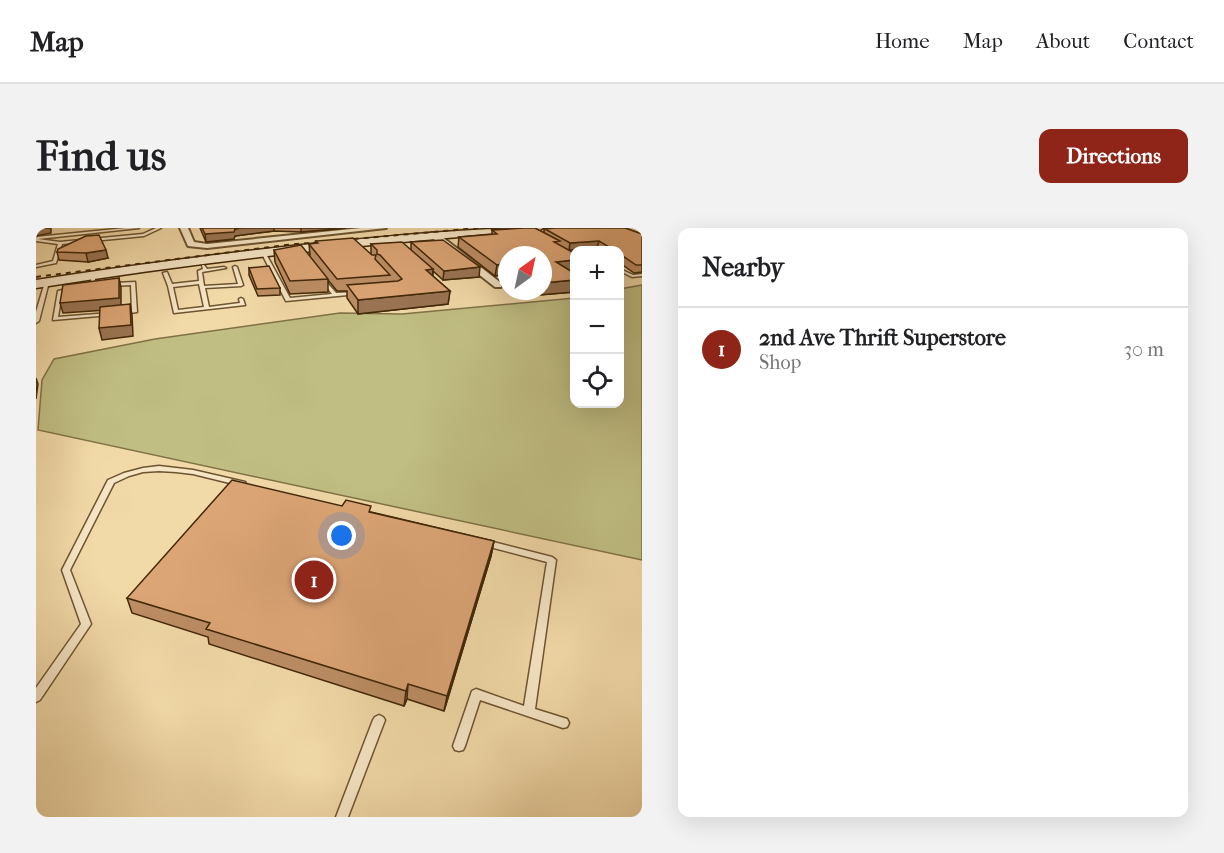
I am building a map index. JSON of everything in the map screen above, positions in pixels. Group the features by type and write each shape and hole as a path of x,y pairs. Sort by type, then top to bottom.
{"street":[{"path":"184,228 191,244 237,245 382,228"},
{"path":"42,283 93,280 171,268 196,260 264,255 300,248 356,247 395,243 434,235 533,231"},
{"path":"434,235 498,285"}],"lane":[{"path":"36,239 138,228"},
{"path":"36,239 60,243 144,235 159,228"},
{"path":"36,266 55,262 60,243"},
{"path":"264,255 288,300 366,293"},
{"path":"196,260 206,270"},
{"path":"170,286 241,285 235,267"},
{"path":"171,268 170,286 176,312 243,304 241,299"},
{"path":"207,308 200,271 224,268"},
{"path":"316,270 335,295"},
{"path":"624,271 632,276 642,275"},
{"path":"93,280 133,283 135,311 55,319 60,291 93,280"},
{"path":"36,321 42,283"},
{"path":"36,697 86,624 66,570 111,482 140,470 180,469 254,487"},
{"path":"472,540 552,560 529,712"},
{"path":"459,746 476,694 563,723"},
{"path":"342,817 379,720"}],"shaded area":[{"path":"642,285 642,560 38,430 42,380 54,359 155,339 340,313 402,314 570,298 570,408 624,408 624,288"}],"building":[{"path":"202,228 241,228 235,229 234,232 205,234"},
{"path":"535,228 560,241 554,242 570,251 570,260 556,262 570,271 570,280 552,282 552,246 498,246 497,265 459,237 497,234 492,230"},
{"path":"625,228 642,234 642,265 636,265 624,257 624,246 607,246 599,241 570,243 545,229"},
{"path":"99,235 106,250 86,253 57,252 58,249 86,236"},
{"path":"353,238 372,255 376,255 375,259 390,275 337,279 309,244 318,243 316,241"},
{"path":"443,240 480,267 444,271 411,242"},
{"path":"402,242 433,269 426,270 450,291 358,300 347,285 402,279 377,254 377,250 371,244"},
{"path":"301,245 328,279 290,281 274,250"},
{"path":"269,266 280,288 257,289 249,268"},
{"path":"119,278 119,298 60,303 63,285"},
{"path":"130,304 131,325 99,328 100,307"},
{"path":"232,480 342,506 346,500 371,506 369,512 494,541 447,696 408,684 406,691 206,629 210,623 127,598"}],"railway":[{"path":"36,277 286,245 478,228"}],"place":[{"name":"2nd Ave Thrift Superstore","path":"314,580"}]}
